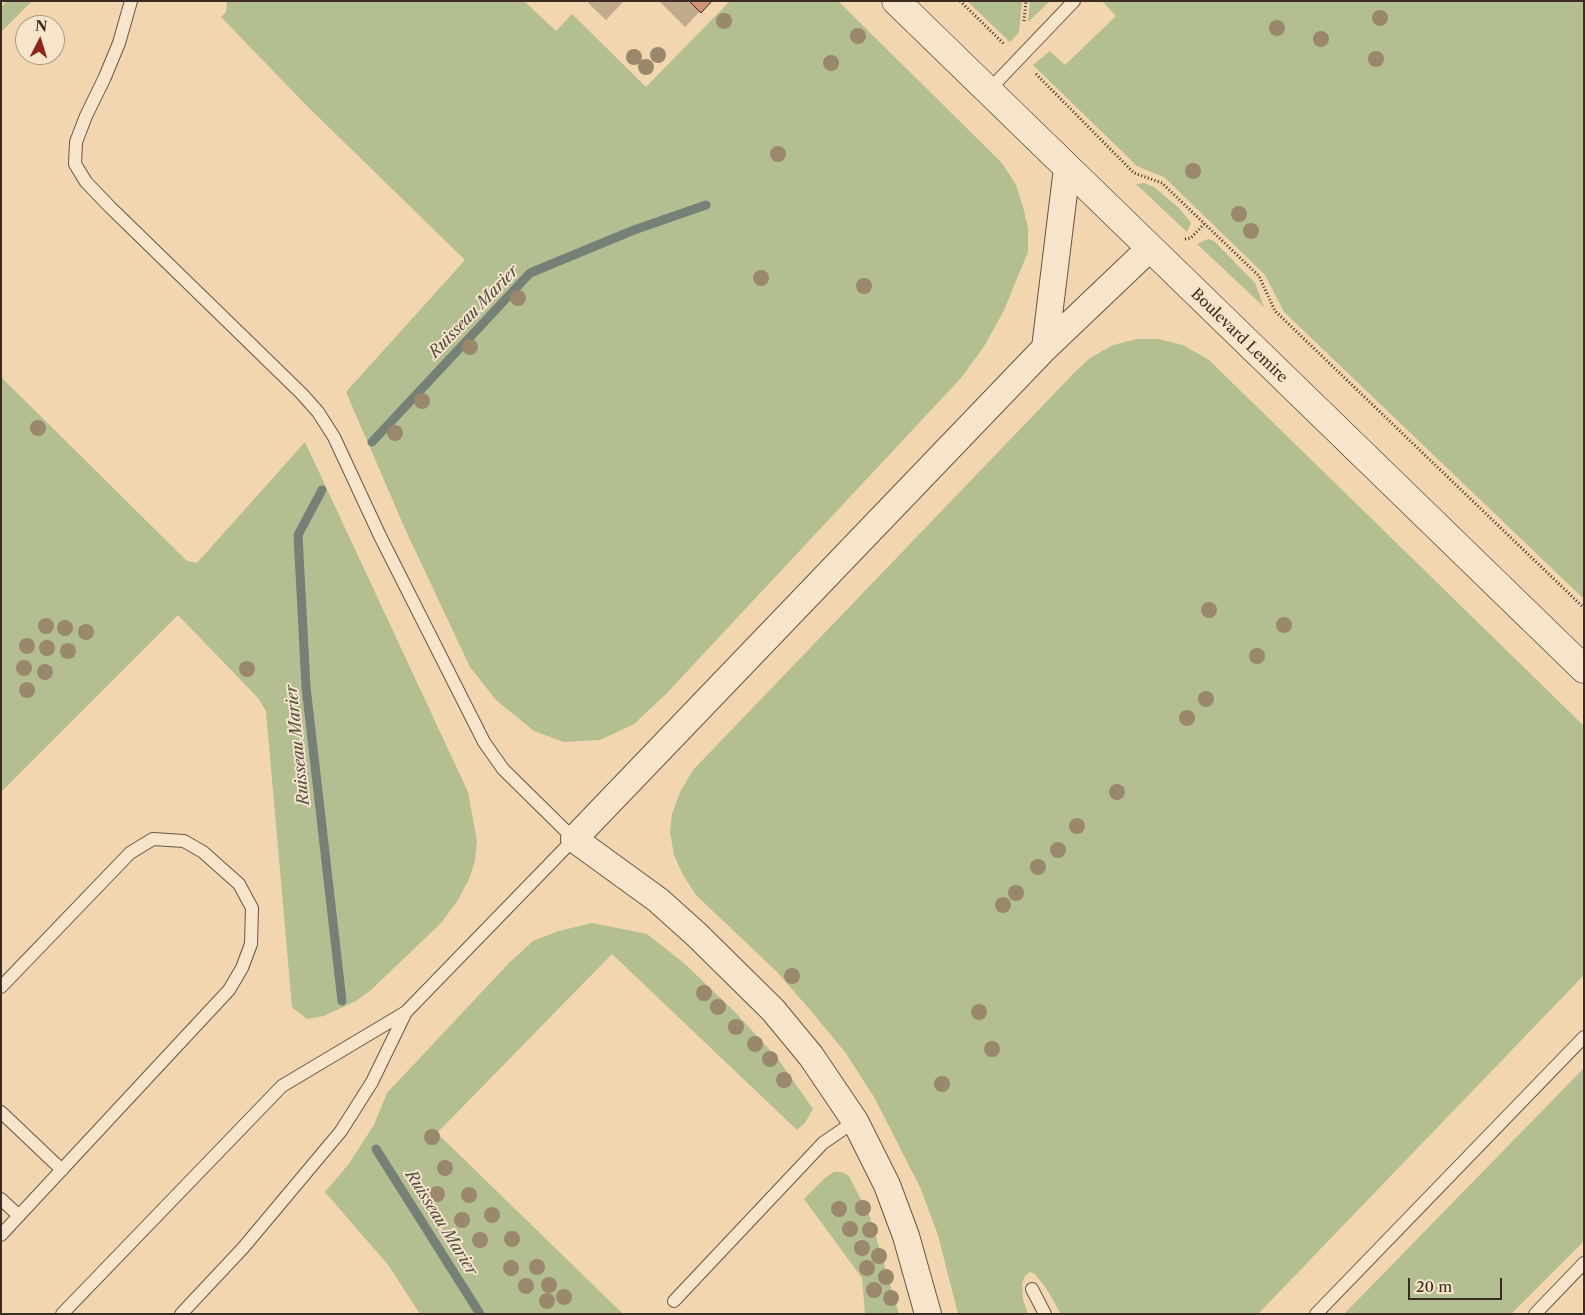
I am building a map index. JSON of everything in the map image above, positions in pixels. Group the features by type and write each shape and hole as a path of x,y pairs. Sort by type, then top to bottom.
{"main road":[{"name":"Boulevard Lemire","path":"896,1 990,90 1149,249 1584,669"}],"street":[{"path":"1045,348 1067,168"},
{"path":"928,1314 914,1260 893,1200 855,1121 828,1078 805,1048 744,980 658,900 574,839 1045,348 1149,249"}],"lane":[{"path":"62,1314 282,1086 406,1012 574,839 503,769 484,742 380,536 334,437 318,412 302,394 110,207 86,182 75,164 76,142 105,77 131,1"},
{"path":"990,90 1074,1"},
{"path":"1,987 130,853 153,839 184,841 203,852 240,884 252,908 251,944 242,968 229,990 1,1235"},
{"path":"181,1314 250,1241 341,1131 372,1082 406,1012"},
{"path":"1316,1314 1584,1037"},
{"path":"1,1112 62,1170"},
{"path":"674,1300 823,1142 855,1121"},
{"path":"1,1199 19,1216"},
{"path":"1535,1314 1584,1263"},
{"path":"1032,1289 1045,1314"}],"path":[{"path":"960,1 1006,45"},
{"path":"1024,27 1026,1"},
{"path":"1030,68 1134,173 1162,183 1259,276 1275,311 1584,608"},
{"path":"1191,238 1204,224"}],"green space":[{"path":"7,1 32,1 18,15 15,15 15,18 1,32 1,7"},
{"path":"227,1 524,1 556,31 572,14 646,87 730,1 838,1 1002,163 1016,185 1023,207 1028,228 1028,252 1004,310 985,345 961,378 666,694 634,724 600,740 564,742 534,731 496,700 470,667 406,531 346,392 465,260 307,106 221,17 226,12"},
{"path":"967,1 1022,1 1019,32 1010,42"},
{"path":"1030,1 1050,1 1028,22"},
{"path":"1102,1 1584,1 1584,599 1284,312 1265,275 1164,177 1137,166 1033,65 1050,51 1065,65 1116,16"},
{"path":"1144,183 1154,187 1179,208 1191,223 1187,232 1136,184"},
{"path":"1208,239 1214,241 1255,283 1264,307 1197,244"},
{"path":"1137,339 1158,339 1183,345 1209,360 1584,726 1584,975 1258,1314 1061,1314 1046,1288 1035,1274 1030,1272 1025,1276 1022,1284 1023,1300 1028,1314 958,1314 938,1235 920,1187 874,1097 845,1052 777,972 696,895 683,875 674,855 670,832 672,814 680,792 693,770 1074,373 1090,358 1113,345"},
{"path":"1,377 187,561 197,563 305,442 468,792 477,841 475,860 470,877 458,900 441,923 371,990 356,1001 324,1016 307,1019 292,1007 266,711 259,699 178,615 1,792"},
{"path":"592,923 647,934 685,964 735,1012 778,1059 813,1109 805,1123 797,1130 612,954 437,1133 623,1314 420,1314 389,1266 325,1192 348,1165 374,1125 387,1093 509,963 533,941 559,931"},
{"path":"1584,1068 1584,1241 1511,1314 1344,1314"},
{"path":"834,1172 842,1172 849,1176 870,1217 899,1314 865,1314 862,1278 804,1199 826,1177"}],"building":[{"path":"689,1 712,1 701,13"}],"waterway":[{"name":"Ruisseau Marier","path":"372,442 530,273 634,230 706,205"},
{"name":"Ruisseau Marier","path":"322,490 298,535 306,687 342,1001"},
{"name":"Ruisseau Marier","path":"376,1149 480,1314"}]}
